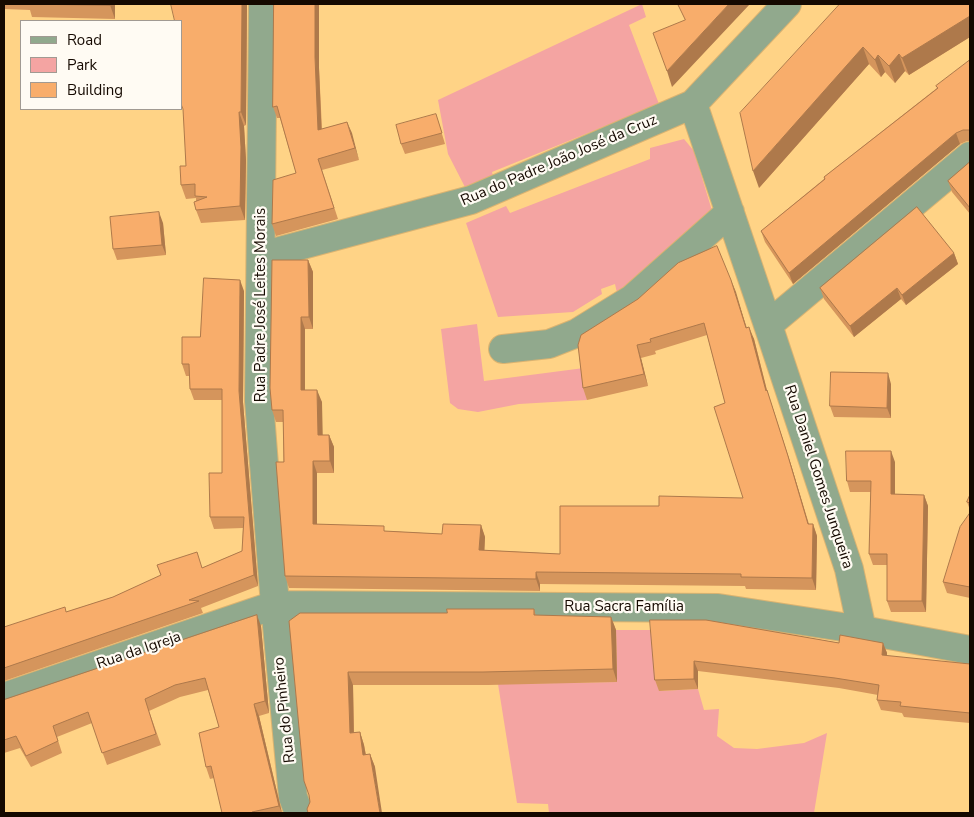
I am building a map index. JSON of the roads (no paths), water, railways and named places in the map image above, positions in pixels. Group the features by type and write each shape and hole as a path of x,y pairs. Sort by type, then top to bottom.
{"street":[{"name":"Rua Padre José Leites Morais","path":"263,4 259,401 275,605"},
{"name":"Rua do Padre João José da Cruz","path":"260,256 471,200 693,104 787,4"},
{"name":"Rua Daniel Gomes Junqueira","path":"693,104 849,570 862,630"},
{"path":"768,325 970,156"},
{"path":"503,349 549,344 577,333 632,299 730,212"},
{"name":"Rua Sacra Família","path":"275,605 718,608 862,630 970,650"},
{"name":"Rua da Igreja","path":"4,697 275,605"},
{"name":"Rua do Pinheiro","path":"275,605 293,797 299,813"}]}
